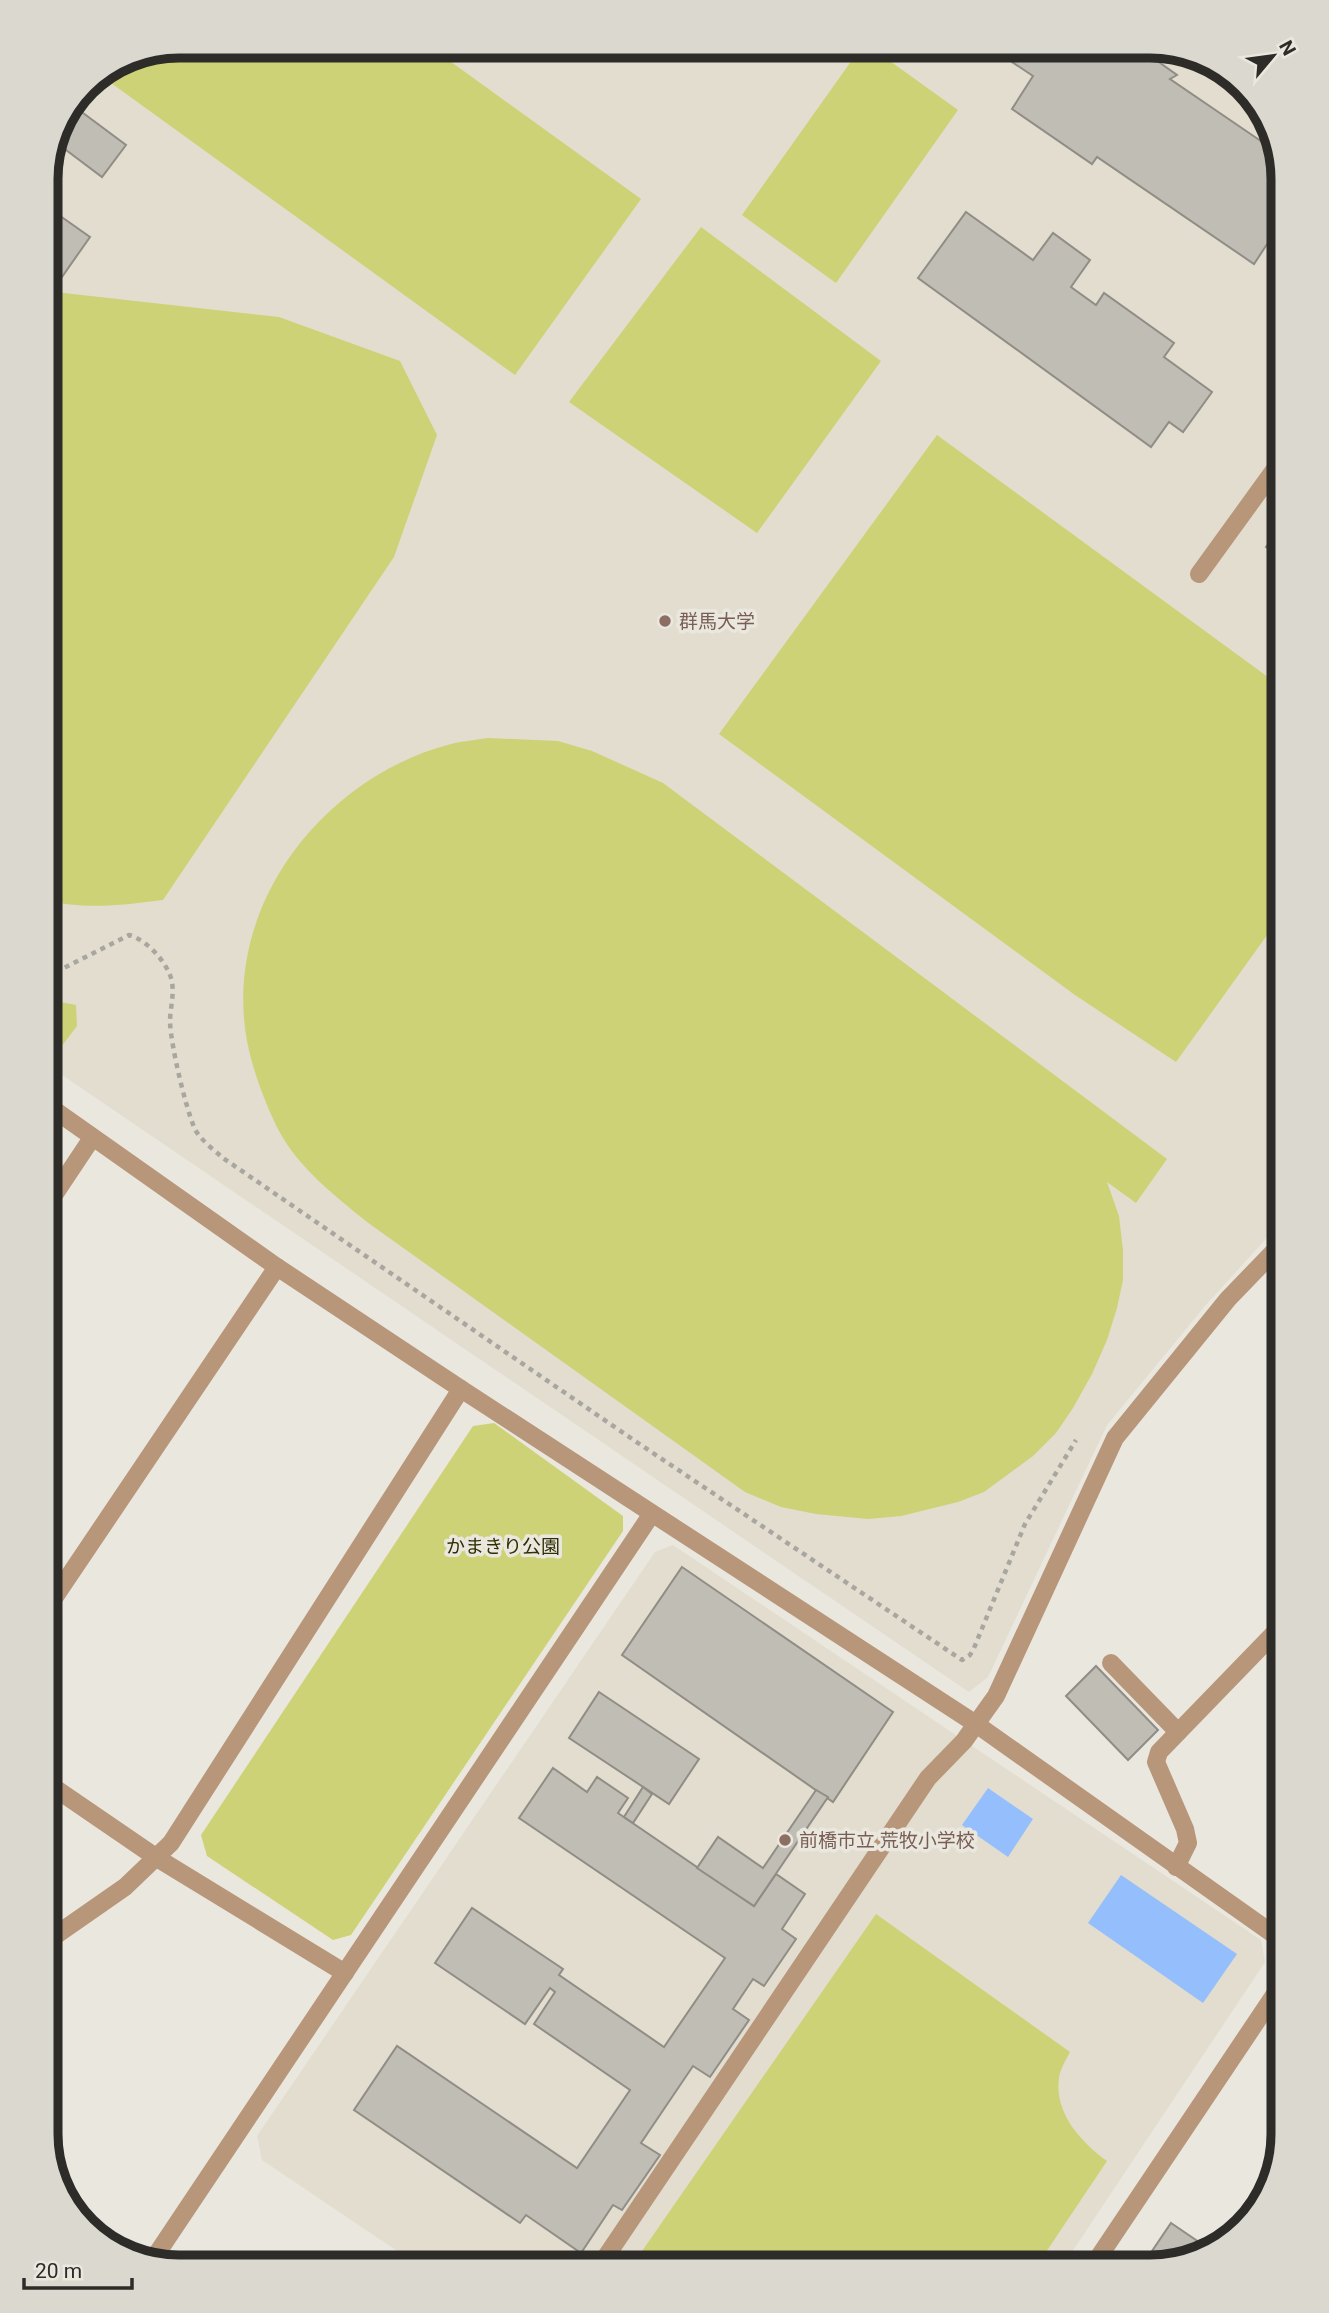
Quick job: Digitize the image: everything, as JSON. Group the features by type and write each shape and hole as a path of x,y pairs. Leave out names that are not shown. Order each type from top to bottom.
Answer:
{"street":[{"path":"1199,574 1271,475"},
{"path":"58,1113 277,1267 461,1390 976,1724 1271,1933"},
{"path":"58,1189 92,1138"},
{"path":"607,2255 928,1778 964,1741 996,1696 1115,1438 1228,1299 1271,1254"},
{"path":"58,1592 277,1267"},
{"path":"58,1934 125,1887 171,1843 461,1390"},
{"path":"157,2253 651,1515"},
{"path":"1176,1867 1188,1843 1185,1829 1156,1762 1159,1752 1271,1636"},
{"path":"1111,1663 1178,1732"},
{"path":"58,1790 157,1858 345,1973"},
{"path":"1100,2255 1271,2000"}],"path":[{"path":"58,971 129,935 140,938 155,952 170,975 173,993 170,1022 173,1042 195,1130 223,1158 638,1443 962,1660 970,1655 974,1648 1025,1524 1076,1440"}],"shaded area":[{"name":"群馬大学","path":"179,58 1158,58 1189,64 1217,78 1241,99 1259,125 1267,148 1271,179 1271,1233 1205,1306 1107,1425 988,1677 969,1692 58,1072 58,171 70,125 83,105 99,88 118,74 155,60"},
{"name":"前橋市立 荒牧小学校","path":"673,1545 1261,1940 1265,1962 1070,2255 403,2255 262,2160 257,2136 655,1552"}],"green space":[{"path":"179,58 446,58 641,199 515,375 108,81 140,64"},
{"path":"853,58 886,58 958,110 836,283 742,215"},
{"path":"701,227 881,361 757,533 569,402"},
{"path":"58,292 279,317 400,361 437,435 394,557 163,900 89,906 60,903"},
{"path":"937,435 1271,679 1271,930 1176,1062 1075,995 719,734"},
{"path":"488,738 558,741 592,751 663,783 1167,1159 1136,1203 1107,1182 1119,1216 1123,1280 1107,1340 1092,1374 1056,1433 1033,1456 984,1492 958,1502 901,1516 868,1519 816,1514 781,1507 745,1492 367,1222 318,1181 287,1144 264,1098 247,1041 243,991 250,942 267,896 292,854 324,817 362,785 404,761 451,744"},
{"path":"58,1002 76,1005 77,1026 58,1051"},
{"name":"かまきり公園","path":"494,1423 623,1516 623,1531 351,1935 333,1940 207,1856 201,1835 473,1426"},
{"path":"876,1914 1070,2052 1060,2075 1059,2091 1065,2115 1079,2136 1107,2161 1044,2255 639,2255"}],"water":[{"path":"988,1788 1033,1819 1008,1857 962,1825"},
{"path":"1121,1875 1237,1954 1203,2003 1088,1923"}],"building":[{"path":"1006,58 1157,58 1156,60 1177,75 1170,79 1266,144 1271,179 1271,238 1254,264 1097,157 1092,164 1012,109 1033,76"},
{"path":"80,110 126,145 102,177 62,147 70,125"},
{"path":"966,212 1033,260 1053,233 1090,260 1071,287 1096,305 1104,293 1174,343 1164,357 1212,392 1183,432 1169,422 1151,447 918,278"},
{"path":"58,214 90,237 58,283"},
{"path":"682,1567 893,1712 833,1802 622,1655"},
{"path":"1096,1666 1158,1730 1128,1760 1066,1696"},
{"path":"599,1692 699,1759 669,1804 569,1738"},
{"path":"553,1768 587,1792 597,1777 628,1798 618,1813 754,1906 776,1874 805,1894 782,1929 796,1939 764,1986 753,1979 733,2009 749,2020 710,2077 693,2066 641,2143 660,2155 622,2210 613,2205 581,2253 526,2215 520,2223 354,2110 397,2046 577,2168 630,2090 534,2024 555,1992 550,1988 525,2024 435,1963 472,1908 563,1969 559,1975 664,2047 725,1958 519,1818"},
{"path":"643,1787 652,1794 633,1823 624,1817"},
{"path":"816,1790 828,1797 754,1906 697,1868 718,1837 763,1868"},
{"path":"1171,2223 1202,2244 1174,2253 1149,2255"}],"place":[{"name":"群馬大学","path":"665,621"},
{"name":"前橋市立 荒牧小学校","path":"785,1840"}]}
